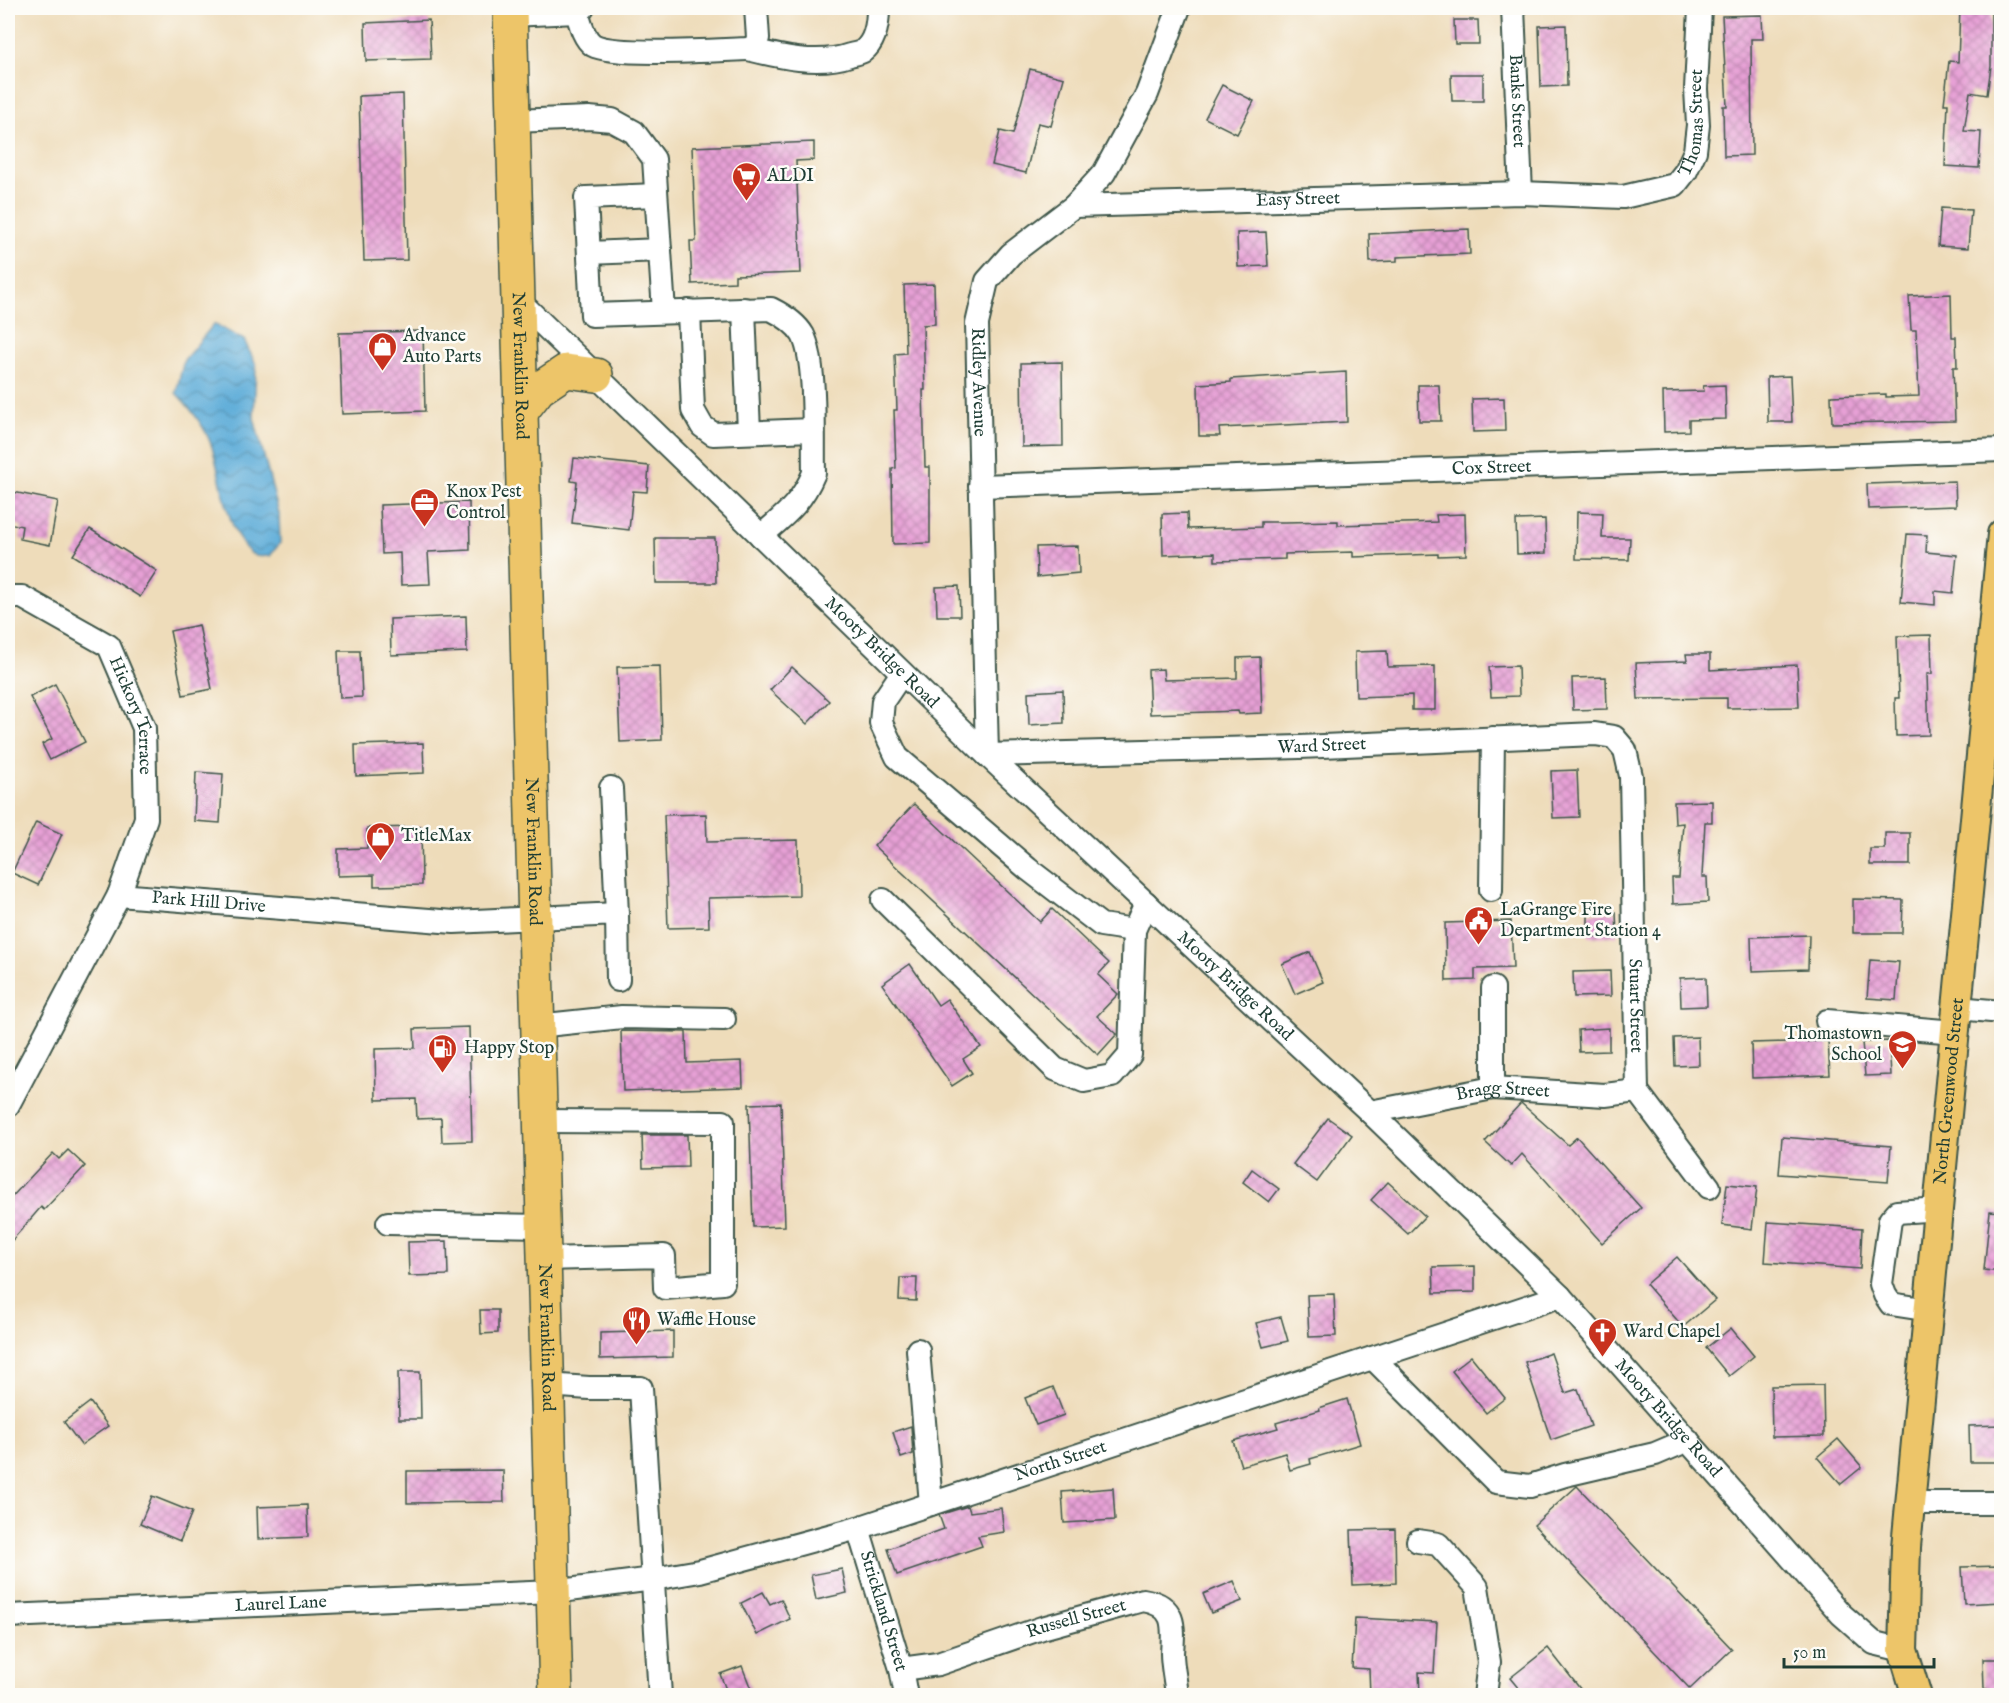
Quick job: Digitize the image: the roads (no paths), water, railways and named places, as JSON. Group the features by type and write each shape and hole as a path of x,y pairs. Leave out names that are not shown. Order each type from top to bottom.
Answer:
{"highway":[{"name":"New Franklin Road","path":"510,11 556,1695"},
{"path":"521,412 539,389 566,371 596,375"}],"main road":[{"name":"North Greenwood Street","path":"1903,1650 1904,1592 2001,534"},
{"path":"1903,1650 1917,1695"}],"street":[{"path":"748,49 755,46 758,38 756,8"},
{"path":"510,11 580,10 587,38 592,44 601,48 632,51 748,49 808,60 836,60 863,51 872,40 878,22 878,8"},
{"name":"Ridley Avenue","path":"987,755 977,324 987,281 1011,254 1074,206 1104,173 1147,94 1179,8"},
{"name":"Banks Street","path":"1513,8 1521,193"},
{"name":"Thomas Street","path":"1521,193 1623,197 1676,185 1686,171 1695,151 1698,125 1696,89 1700,8"},
{"path":"513,121 589,118 612,120 634,132 654,159 664,312"},
{"name":"Easy Street","path":"1074,206 1521,193"},
{"path":"656,195 586,198 592,315 771,309 787,317 803,334 811,362 814,473 797,504 761,536"},
{"path":"589,253 660,250"},
{"name":"Mooty Bridge Road","path":"518,299 987,755 1370,1112 1560,1296 1840,1614 1874,1643 1903,1650"},
{"path":"744,309 749,432"},
{"path":"689,311 693,410 702,426 713,434 812,430"},
{"name":"Cox Street","path":"980,486 2001,450"},
{"name":"Hickory Terrace","path":"8,597 22,597 109,646 144,728 146,818 119,895"},
{"path":"902,673 883,701 881,723 897,757 1028,869 1101,925 1134,930"},
{"name":"Ward Street","path":"987,755 1300,747 1595,734 1614,737 1625,750 1631,776"},
{"path":"1491,890 1493,738"},
{"name":"Stuart Street","path":"1631,776 1637,1091"},
{"path":"611,788 618,980"},
{"path":"8,1105 119,895"},
{"name":"Park Hill Drive","path":"119,895 454,922 534,920 617,914"},
{"path":"883,900 1055,1069 1084,1081 1112,1076 1130,1055 1134,930 1146,903"},
{"path":"1492,988 1493,1088"},
{"path":"1827,1021 1956,1020 2001,1012"},
{"path":"537,1026 622,1017 724,1019"},
{"name":"Bragg Street","path":"1370,1112 1493,1088 1605,1095 1637,1091"},
{"path":"1637,1091 1709,1187"},
{"path":"540,1121 723,1122 723,1283 665,1288 664,1256 544,1259"},
{"path":"1929,1310 1891,1304 1881,1284 1890,1220 1897,1212 1939,1209"},
{"path":"388,1223 543,1226"},
{"name":"North Street","path":"553,1592 700,1571 858,1528 1560,1296"},
{"path":"918,1350 931,1504"},
{"path":"1373,1358 1496,1482 1530,1486 1565,1475 1654,1454 1688,1440"},
{"path":"547,1385 641,1388 660,1695"},
{"path":"1912,1503 2001,1503"},
{"name":"Strickland Street","path":"858,1528 901,1669 906,1695"},
{"path":"1418,1541 1438,1544 1477,1587 1489,1662 1485,1695"},
{"name":"Laurel Lane","path":"8,1616 553,1592"},
{"name":"Russell Street","path":"901,1669 938,1664 1042,1628 1143,1600 1155,1602 1165,1608 1173,1623 1172,1654 1177,1695"}],"water":[{"path":"214,324 244,340 256,365 254,418 279,514 280,543 270,556 256,556 246,549 239,538 227,507 206,432 176,393 184,360"}],"place":[{"name":"ALDI","path":"746,202"},
{"name":"Advance Auto Parts","path":"382,372"},
{"name":"Knox Pest Control","path":"425,528"},
{"name":"TitleMax","path":"380,862"},
{"name":"LaGrange Fire Department Station 4","path":"1479,946"},
{"name":"Thomastown School","path":"1903,1070"},
{"name":"Happy Stop","path":"443,1074"},
{"name":"Waffle House","path":"636,1346"},
{"name":"Ward Chapel","path":"1602,1358"}]}
